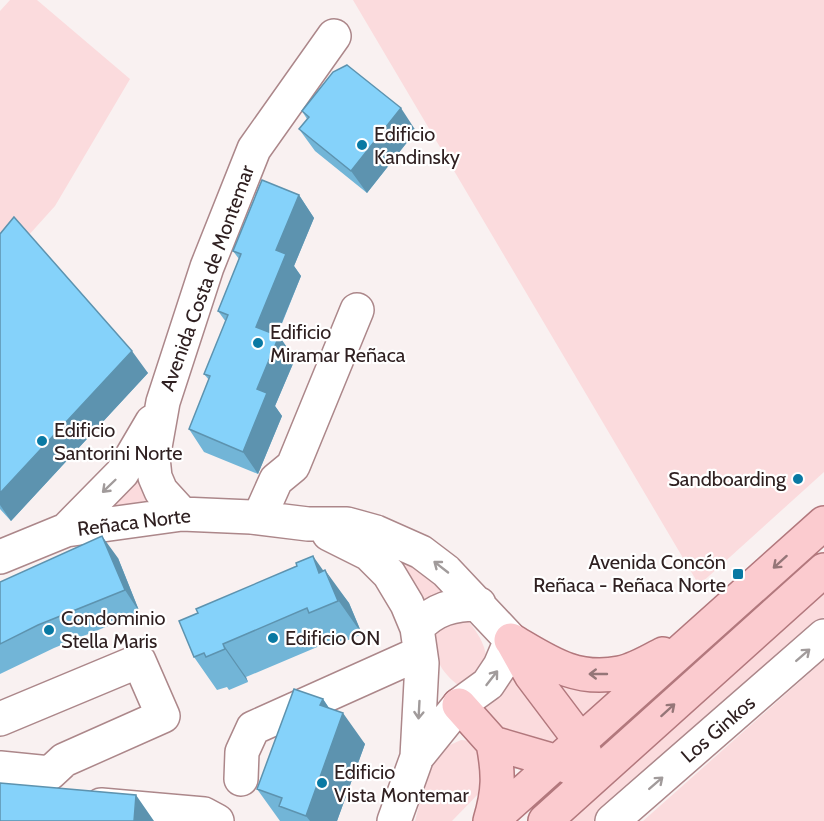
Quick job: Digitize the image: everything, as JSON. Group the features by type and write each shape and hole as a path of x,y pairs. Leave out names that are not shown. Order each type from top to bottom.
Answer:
{"main road":[{"path":"490,821 824,523"},
{"path":"545,821 824,570"},
{"path":"511,639 561,669 577,674 621,673 692,641"},
{"path":"511,639 569,751 594,778"},
{"path":"459,705 493,743 498,766 498,786 490,821"},
{"path":"493,743 569,751"}],"street":[{"name":"Avenida Costa de Montemar","path":"182,513 161,491 155,477 153,458 163,402 207,267 254,149 334,36"},
{"path":"259,518 276,480 292,466 357,310"},
{"name":"Avenida Costa de Montemar","path":"66,530 122,473 163,402"},
{"name":"Reñaca Norte","path":"0,557 66,530 182,513 308,524 347,524 376,532 421,552 446,571 511,639 500,666 488,684 459,705 417,757"},
{"name":"Reñaca Norte","path":"308,524 369,554 389,574 407,604 419,648 417,757 394,821"},
{"path":"242,779 242,752 253,728 419,648 426,618 441,609 458,604 478,604"},
{"name":"Los Ginkos","path":"612,821 824,636"},
{"name":"Reñaca Norte","path":"419,648 459,705"},
{"path":"0,719 139,661 163,716 64,760 50,773 0,768"},
{"path":"0,795 204,814 217,821"}],"shaded area":[{"path":"10,0 37,0 130,79 55,206 0,267 0,11"},
{"path":"353,0 824,0 824,472 699,585"},
{"path":"140,459 153,500 100,509"},
{"path":"374,545 400,555 449,596 418,614"},
{"path":"824,583 824,617 593,821 562,821"},
{"path":"466,618 482,643 487,673 463,689 447,675 438,662 431,626"},
{"path":"824,660 824,821 643,821"},
{"path":"533,668 619,687 583,721"},
{"path":"518,673 560,738 552,744 543,745 493,725 484,711 509,674"},
{"path":"461,740 471,741 478,746 483,789 452,821 415,821 430,763 439,750"}],"building":[{"path":"347,65 401,108 351,171 299,129 309,117 302,111 333,72"},
{"path":"262,180 299,195 276,250 286,254 256,327 279,336 257,389 267,393 243,452 189,429 210,376 204,374 228,315 218,311 241,254 233,251"},
{"name":"Edificio Santorini Norte","path":"14,217 132,351 0,493 0,234"},
{"path":"102,536 125,590 38,625 0,644 0,582"},
{"path":"313,556 319,573 325,570 338,601 309,613 307,608 223,644 225,649 206,657 204,653 194,657 179,621 198,613 196,609 297,566 296,563"},
{"path":"294,689 323,699 320,705 343,713 306,816 279,806 282,798 257,789"},
{"path":"0,783 136,795 134,821 0,821"}],"place":[{"name":"Edificio Kandinsky","path":"362,145"},
{"name":"Edificio Miramar Reñaca","path":"258,343"},
{"name":"Edificio Santorini Norte","path":"42,441"},
{"name":"Sandboarding","path":"798,479"},
{"name":"Avenida Concón Reñaca - Reñaca Norte","path":"738,574"},
{"name":"Condominio Stella Maris","path":"49,630"},
{"name":"Edificio ON","path":"273,638"},
{"name":"Edificio Vista Montemar","path":"322,783"}]}
